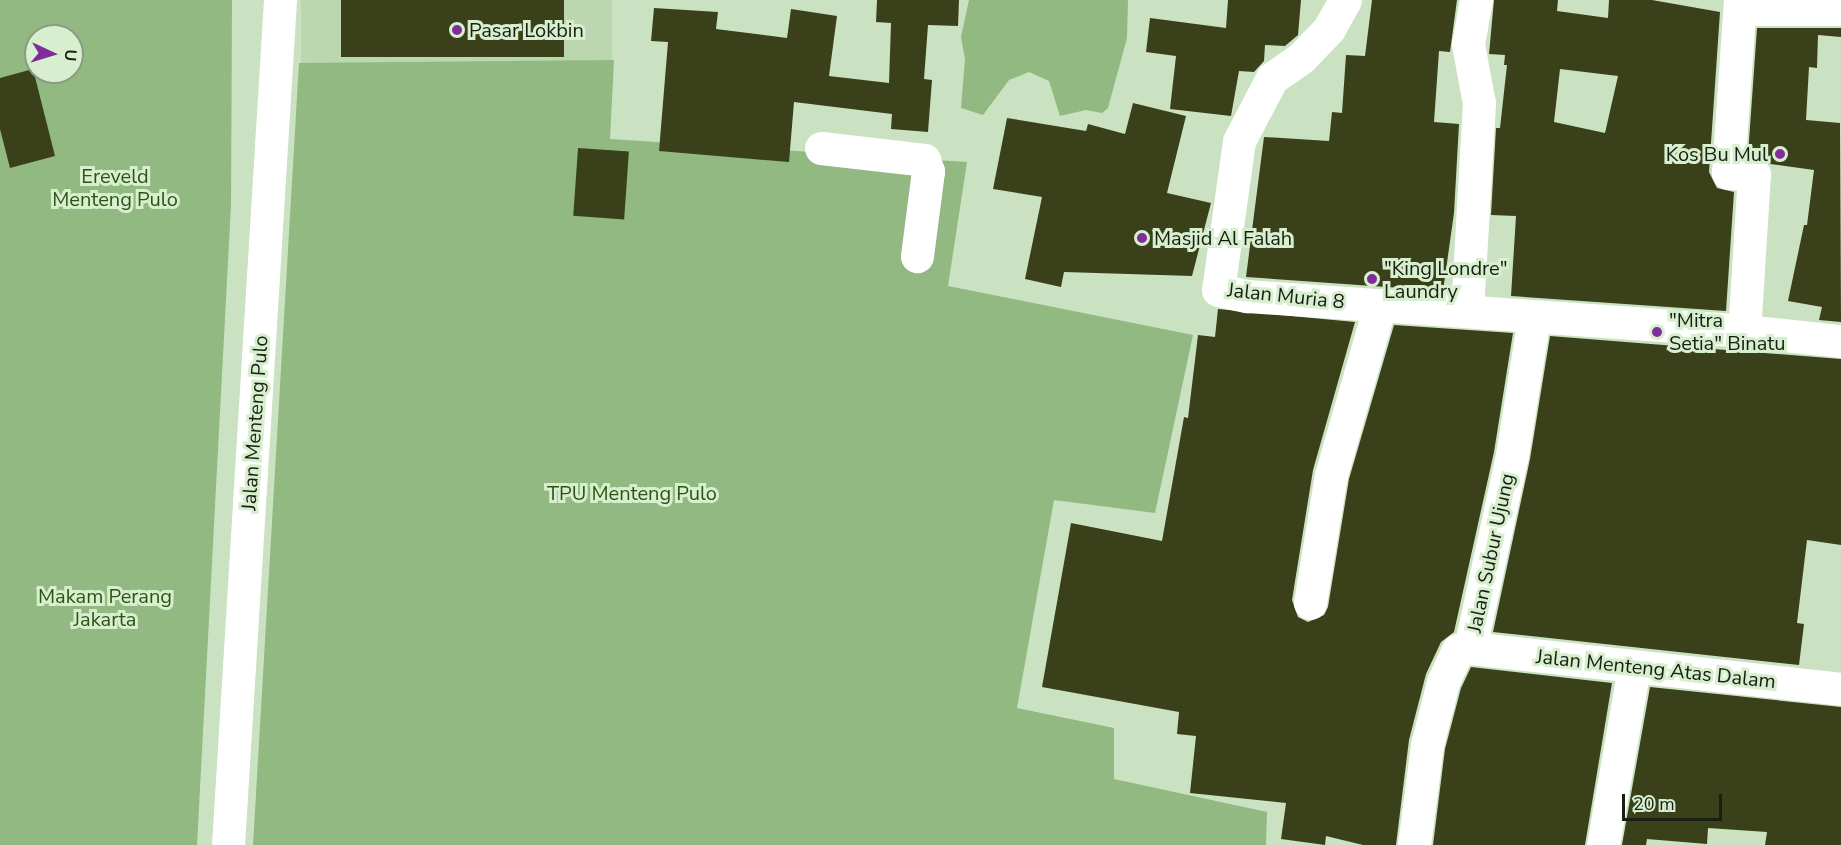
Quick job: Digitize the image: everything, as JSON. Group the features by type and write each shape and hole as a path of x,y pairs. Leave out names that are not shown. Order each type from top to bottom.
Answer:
{"street":[{"name":"Jalan Menteng Pulo","path":"228,845 280,0"},
{"name":"Jalan Muria 8","path":"1345,0 1329,29 1301,58 1272,78 1239,141 1218,290 1247,296 1744,331 1841,341"},
{"path":"1467,311 1479,103 1468,44 1476,0"},
{"path":"1744,331 1754,174 1728,173 1740,5 1841,9"},
{"path":"821,148 924,160 928,171 917,256"},
{"path":"1310,603 1331,475 1380,305"},
{"name":"Jalan Subur Ujung","path":"1414,845 1428,744 1443,682 1458,650 1470,648 1512,455 1534,318"},
{"name":"Jalan Menteng Atas Dalam","path":"1470,648 1634,668 1841,689"},
{"path":"1603,845 1634,668"}],"shaded area":[{"name":"Pasar Lokbin","path":"301,0 612,0 612,63 301,63"}],"green space":[{"name":"Ereveld Menteng Pulo","path":"0,0 232,0 231,205 197,845 0,845"},
{"path":"969,0 1128,0 1127,38 1108,108 1102,113 1086,110 1060,116 1049,81 1029,72 1009,80 983,115 961,108 965,59 961,37"},
{"name":"TPU Menteng Pulo","path":"614,60 610,139 967,162 948,286 1193,335 1155,513 1054,500 1017,708 1114,728 1114,779 1267,812 1266,845 253,845 299,63"}],"building":[{"name":"Pasar Lokbin","path":"341,0 564,0 564,57 341,57"},
{"path":"877,0 959,0 958,26 928,25 924,79 932,80 928,132 891,129 892,114 794,102 789,162 659,151 668,42 651,41 654,8 718,12 716,29 787,38 791,9 837,16 829,76 889,83 891,23 876,22"},
{"path":"1228,0 1301,0 1298,35 1285,46 1265,45 1264,61 1254,72 1239,71 1231,116 1170,109 1176,56 1146,52 1150,18 1226,28"},
{"path":"1372,0 1457,0 1450,52 1439,51 1434,122 1459,124 1454,213 1443,291 1246,277 1264,137 1329,141 1332,112 1342,113 1346,55 1365,56"},
{"path":"1494,0 1558,0 1557,11 1608,18 1609,0 1652,0 1720,12 1709,172 1717,188 1734,192 1726,311 1511,296 1516,216 1491,215 1496,128 1500,128 1507,65 1504,65 1505,55 1489,54","holes":["1560,69 1618,76 1605,133 1554,122"]},
{"path":"1757,28 1841,28 1841,37 1818,35 1817,68 1809,67 1806,120 1840,123 1841,322 1819,320 1822,307 1788,301 1804,225 1807,225 1814,170 1770,164 1764,158 1748,155"},
{"path":"24,71 24,84 37,84 55,156 10,168 0,129 0,78"},
{"path":"1133,103 1186,116 1167,193 1211,203 1192,276 1064,272 1061,287 1025,279 1042,197 993,189 1007,118 1086,131 1088,124 1125,134"},
{"path":"578,148 629,152 624,219 573,216"},
{"path":"1218,309 1355,322 1313,470 1292,600 1298,617 1308,622 1324,615 1328,607 1349,479 1394,325 1513,333 1494,452 1454,632 1441,642 1426,674 1409,740 1396,845 1363,845 1326,836 1325,845 1281,839 1286,803 1190,793 1196,736 1177,734 1179,712 1042,687 1071,523 1162,541 1184,417 1188,418 1198,335 1215,337"},
{"path":"1550,336 1841,359 1841,545 1807,540 1797,623 1804,624 1799,665 1493,632 1530,459"},
{"path":"1471,667 1612,683 1585,845 1433,845 1445,749 1461,688"},
{"path":"1650,687 1841,707 1841,845 1765,845 1767,832 1708,828 1707,844 1647,839 1646,845 1622,845"}],"place":[{"name":"Pasar Lokbin","path":"457,30"},
{"name":"Kos Bu Mul","path":"1780,154"},
{"name":"Masjid Al Falah","path":"1142,238"},
{"name":"\"King Londre\" Laundry","path":"1372,279"},
{"name":"\"Mitra Setia\" Binatu","path":"1657,332"}],"park label":[{"name":"Makam Perang Jakarta","path":"105,608"}]}
